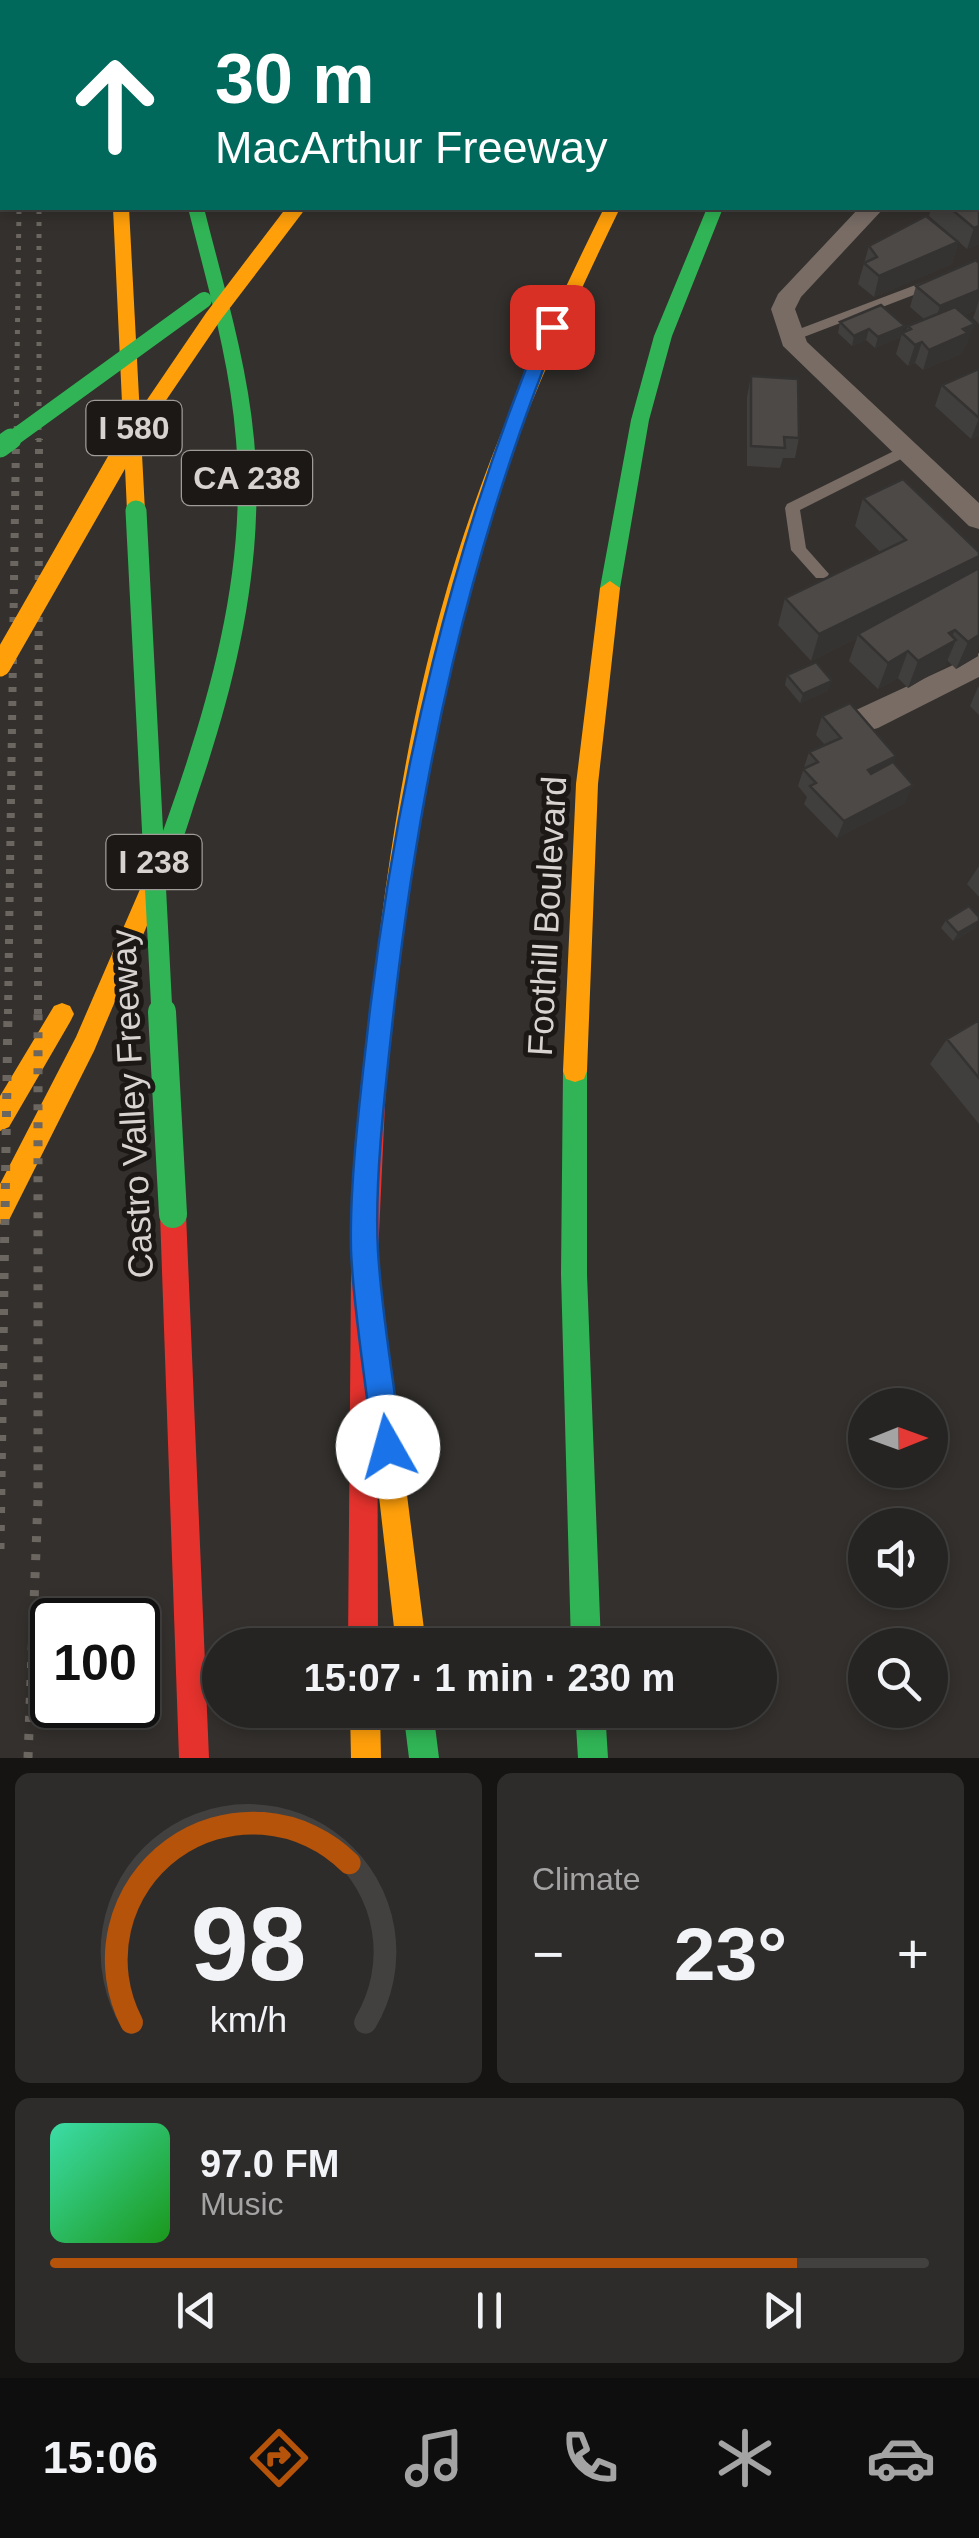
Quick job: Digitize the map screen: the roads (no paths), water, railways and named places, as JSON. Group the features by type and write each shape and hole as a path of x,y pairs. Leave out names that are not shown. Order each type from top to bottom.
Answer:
{"main road":[{"name":"Castro Valley Freeway","path":"121,210 173,1214 194,1758"},
{"name":"CA 238","path":"106,935 202,748 237,618 248,488 239,400 196,210"},
{"path":"363,1628 360,1469 364,1250 376,1062 395,900 419,756 479,518 523,394 611,210"},
{"name":"Foothill Boulevard","path":"585,1628 576,1366 574,1095 587,784 603,628 640,420 663,336 714,210"},
{"path":"0,447 306,213"},
{"name":"I 580","path":"0,666 57,555 150,403 210,316 306,213"},
{"path":"0,1211 140,927 202,748"},
{"path":"0,1119 74,992"},
{"path":"364,1250 409,1628"},
{"path":"365,1728 366,1758"},
{"path":"420,1728 424,1758"},
{"path":"592,1728 594,1758"}],"street":[{"path":"870,210 790,294 783,309 791,337 812,365 979,519"},
{"path":"867,719 979,664"}],"lane":[{"path":"791,337 979,265"},
{"path":"820,574 799,550 792,508 904,451"}],"railway":[{"path":"16,442 19,210"},
{"path":"39,210 39,439"},
{"path":"8,1014 16,439"},
{"path":"38,1014 39,439"},
{"path":"0,1549 8,1012"},
{"path":"28,1758 38,1499 38,1014"}]}
